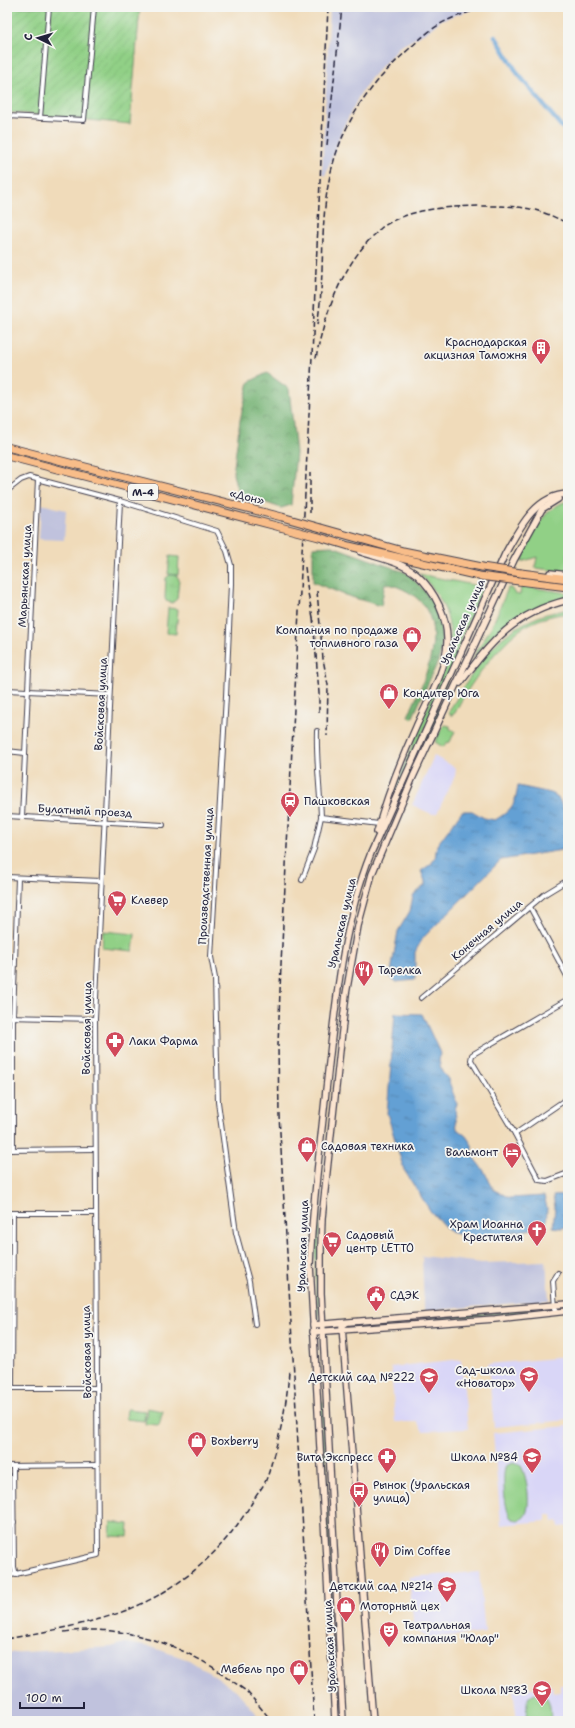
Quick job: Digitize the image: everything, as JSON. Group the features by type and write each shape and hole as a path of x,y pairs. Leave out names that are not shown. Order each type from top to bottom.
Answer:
{"highway":[{"name":"«Дон»","path":"7,447 282,517 403,551 482,567 521,573"},
{"name":"«Дон»","path":"7,456 349,546 479,576 568,587"},
{"name":"М-4","path":"521,573 568,579"}],"main road":[{"name":"Уральская улица","path":"334,1720 310,1265 315,1195 340,970 356,898 371,853 505,554 524,522 535,509 549,499 568,494"},
{"name":"Уральская улица","path":"343,1719 321,1248 324,1195 346,994 358,926 377,860 413,777 514,560 542,509 555,500 568,498"},
{"path":"349,546 404,567 417,575 432,594 441,610 447,636 443,667 409,743 379,824 371,853"},
{"path":"521,573 528,571 568,575"},
{"path":"452,693 490,644 508,628 542,609 568,600"},
{"path":"445,688 451,686 452,693"},
{"path":"313,1332 568,1304"},
{"path":"313,1325 324,1324 343,1329 549,1314 568,1311"},
{"path":"343,1329 372,1721"},
{"path":"334,1720 343,1719"}],"street":[{"path":"40,118 49,7"},
{"path":"7,116 84,120 94,7"},
{"path":"7,491 21,480 29,477 120,501"},
{"name":"Марьянская улица","path":"22,817 38,479"},
{"name":"Войсковая улица","path":"16,1574 98,1555 94,1019 120,501"},
{"name":"Производственная улица","path":"120,501 217,531 227,551 231,565 226,696 211,957 215,978 218,1102 236,1233 249,1281 256,1324"},
{"path":"7,690 110,695"},
{"path":"302,880 314,849 321,817 320,776 316,759 317,731"},
{"path":"7,751 25,753"},
{"name":"Булатный проезд","path":"7,816 163,825"},
{"path":"321,817 379,824"},
{"path":"7,877 101,881"},
{"path":"13,1150 13,1017 18,878"},
{"name":"Конечная улица","path":"420,998 545,894 568,880"},
{"path":"530,907 568,978"},
{"path":"568,999 475,1052 471,1060 515,1134 539,1180 547,1181 568,1173"},
{"path":"7,1017 94,1019"},
{"path":"7,1088 13,1089"},
{"path":"515,1134 568,1098"},
{"path":"7,1150 95,1149"},
{"path":"315,1195 324,1195"},
{"path":"7,1213 95,1213"},
{"path":"13,1213 10,1388 96,1388"},
{"path":"549,1314 552,1307 553,1281 558,1273"},
{"path":"551,1305 559,1313"},
{"path":"7,1466 97,1465"},
{"path":"7,1576 16,1574 14,1567 13,1466"},
{"path":"7,1522 14,1522"}],"shaded area":[{"path":"330,7 480,7 441,20 427,32 399,47 372,77 360,94 342,130 325,176 322,173"},
{"path":"41,504 66,510 64,540 39,539"},
{"path":"434,756 456,768 455,776 437,813 432,814 412,805"},
{"path":"422,1256 482,1263 546,1261 549,1300 426,1311 424,1308"},
{"name":"Сад-школа «Новатор»","path":"567,1357 568,1420 494,1427 488,1364"},
{"name":"Детский сад №222","path":"461,1359 468,1429 423,1431 417,1422 395,1422 391,1367"},
{"name":"Школа №84","path":"568,1426 568,1526 559,1527 558,1521 553,1522 552,1515 546,1515 546,1521 501,1525 493,1433"},
{"name":"Детский сад №214","path":"479,1572 485,1633 429,1638 414,1630 409,1577"},
{"path":"125,1643 151,1647 189,1660 236,1690 263,1721 7,1721 7,1653 111,1647"},
{"name":"Школа №83","path":"560,1685 568,1685 568,1721 517,1721 513,1690 552,1686 553,1693 560,1692"}],"green space":[{"path":"7,7 140,7 130,124 7,112"},
{"path":"267,373 289,389 296,453 291,505 281,508 238,493 233,474 240,420 249,382"},
{"path":"564,502 568,502 568,572 535,568 537,557 521,562 542,519 548,512"},
{"path":"332,546 407,573 422,588 436,606 440,622 442,642 439,659 412,719 408,716 425,678 430,658 433,638 431,620 423,605 408,592 385,583 381,606 345,595 313,582 313,547"},
{"path":"170,556 179,557 178,575 168,574"},
{"path":"419,574 483,587 465,629 448,678 399,786 393,793 448,656 450,644 450,633 446,611 435,592"},
{"path":"170,575 176,575 179,579 177,599 172,603 166,601 165,598 166,578"},
{"path":"521,586 568,593 568,598 537,608 508,623 491,637 471,661 493,624 508,588 511,588 515,594 520,595"},
{"path":"168,608 178,609 176,634 166,633"},
{"path":"568,609 568,613 551,616 529,624 515,634 485,666 467,691 455,713 450,715 449,712 452,706 478,665 497,643 522,624 541,616"},
{"path":"446,691 448,696 400,801 397,800"},
{"path":"443,726 450,726 450,729 455,731 450,742 446,743 443,747 435,742"},
{"path":"103,931 135,934 133,951 102,948"},
{"path":"319,1196 321,1196 319,1234 319,1321 317,1319 315,1255"},
{"path":"549,1308 548,1310 428,1320 428,1318"},
{"path":"320,1401 323,1402 328,1501 326,1502"},
{"path":"147,1408 163,1411 159,1425 145,1424"},
{"path":"127,1409 145,1411 144,1421 126,1419"},
{"path":"513,1463 520,1465 523,1470 527,1488 528,1509 525,1516 519,1520 511,1518 504,1493 506,1466"},
{"path":"326,1506 328,1507 334,1639"},
{"path":"111,1522 129,1524 128,1537 110,1536"},
{"path":"536,1693 545,1696 548,1699 551,1721 528,1721 527,1700"}],"water":[{"path":"518,786 551,793 559,799 568,820 567,843 562,850 501,860 423,938 415,952 415,980 396,982 390,978 398,931 410,911 413,896 425,885 421,871 431,864 435,858 437,845 462,811 472,811 484,818 495,820 505,813 512,806 516,798"},
{"path":"395,1013 422,1014 440,1053 439,1061 442,1072 448,1079 457,1104 455,1109 457,1129 466,1136 472,1145 473,1157 484,1171 494,1190 510,1198 544,1196 547,1208 546,1227 512,1232 494,1238 479,1240 450,1232 431,1212 404,1170 387,1113"},
{"path":"568,1195 568,1227 553,1227 555,1207 553,1196"}],"waterway":[{"path":"495,36 518,74 561,126 568,132"}],"railway":[{"path":"314,1721 279,1115 278,1045 328,7"},
{"path":"327,145 342,7"},
{"path":"317,325 321,296 325,207 329,182 334,160 351,119 377,82 392,65 422,37 436,26 446,21 486,7"},
{"path":"316,358 324,325 343,277 352,262 373,236 383,227 395,220 417,212 442,208 503,206 524,208 545,213 568,224"},
{"path":"310,473 310,513"},
{"path":"305,567 308,593 314,622"},
{"path":"317,591 323,659 328,685 327,736"},
{"path":"313,617 319,693 319,713"},
{"path":"7,1639 87,1622 135,1607 156,1597 175,1585 194,1571 211,1555 241,1520 266,1480 279,1436 287,1393 289,1371"},
{"path":"64,1632 86,1630 109,1631 131,1634 174,1647 194,1656 242,1688 272,1721"}],"place":[{"name":"Краснодарская акцизная Таможня","path":"541,365"},
{"name":"Компания по продаже топливного газа","path":"412,653"},
{"name":"Кондитер Юга","path":"389,710"},
{"name":"Пашковская","path":"290,818"},
{"name":"Клевер","path":"117,917"},
{"name":"Тарелка","path":"364,987"},
{"name":"Лаки Фарма","path":"115,1058"},
{"name":"Садовая техника","path":"307,1163"},
{"name":"Вальмонт","path":"512,1169"},
{"name":"Храм Иоанна Крестителя","path":"537,1247"},
{"name":"Садовый центр LETTO","path":"332,1258"},
{"name":"СДЭК","path":"376,1312"},
{"name":"Сад-школа «Новатор»","path":"529,1393"},
{"name":"Детский сад №222","path":"429,1394"},
{"name":"Boxberry","path":"197,1458"},
{"name":"Вита Экспресс","path":"387,1474"},
{"name":"Школа №84","path":"532,1474"},
{"name":"Рынок (Уральская улица)","path":"359,1508"},
{"name":"Dim Coffee","path":"380,1568"},
{"name":"Детский сад №214","path":"447,1603"},
{"name":"Моторный цех","path":"346,1623"},
{"name":"Театральная компания \"Юлар\"","path":"389,1648"},
{"name":"Мебель про","path":"299,1686"},
{"name":"Школа №83","path":"542,1707"}]}
